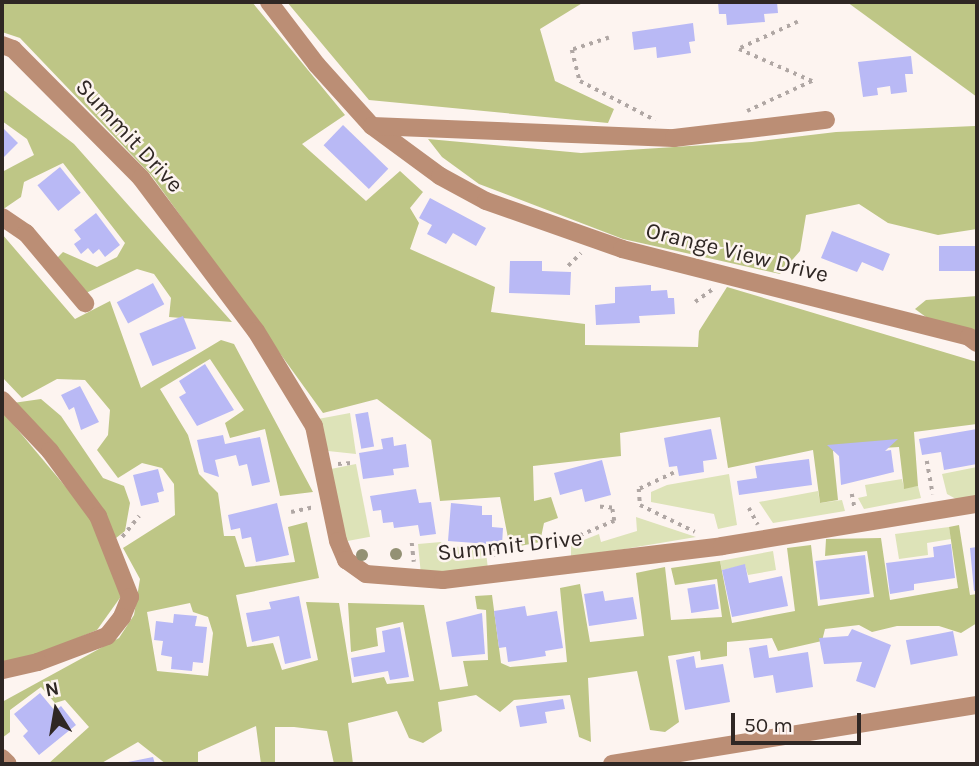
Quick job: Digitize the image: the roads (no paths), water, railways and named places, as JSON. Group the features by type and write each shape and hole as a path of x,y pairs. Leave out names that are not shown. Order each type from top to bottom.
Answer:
{"street":[{"name":"Orange View Drive","path":"269,2 372,126 440,176 486,201 622,249 969,337 977,344"},
{"name":"Summit Drive","path":"2,45 13,49 141,178 256,331 314,426 330,504 346,560 366,574 443,580 722,546 977,504"},
{"path":"372,126 684,136 826,120"},
{"path":"2,217 26,233 85,303"},
{"path":"2,400 58,462 98,516 130,597 122,617 107,636 38,662 2,670"},
{"path":"612,764 977,705"},
{"path":"2,758 8,764"}]}
